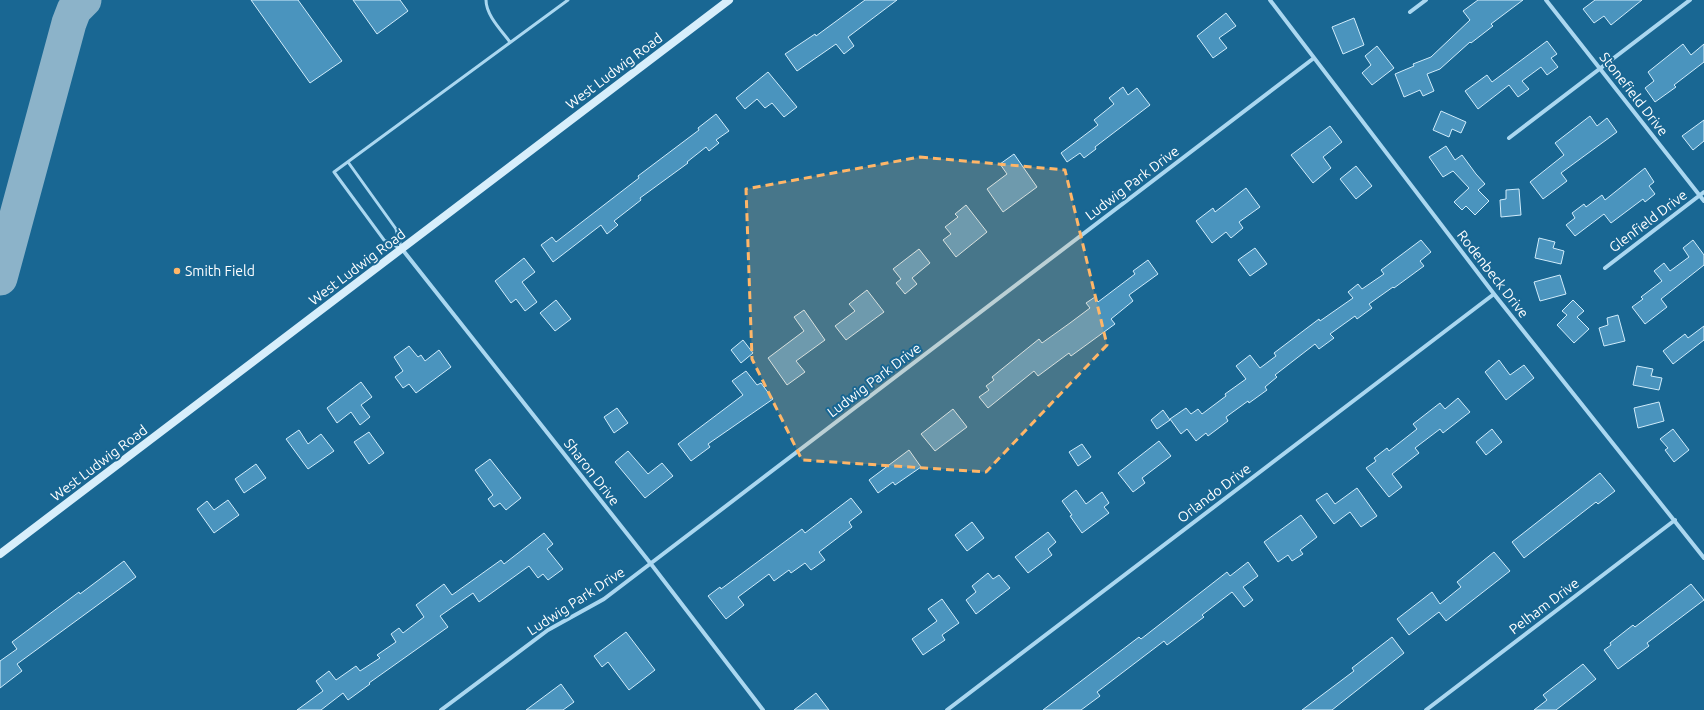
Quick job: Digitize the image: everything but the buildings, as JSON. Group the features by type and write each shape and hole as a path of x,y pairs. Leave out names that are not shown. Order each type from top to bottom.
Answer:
{"main road":[{"name":"West Ludwig Road","path":"0,554 729,0"}],"street":[{"name":"Rodenbeck Drive","path":"1270,0 1494,294 1676,520 1704,558"},
{"path":"1410,12 1426,0"},
{"name":"Stonefield Drive","path":"1546,0 1702,194 1704,201"},
{"path":"1509,138 1690,0"},
{"name":"Ludwig Park Drive","path":"441,710 548,630 604,599 651,564 1314,58"},
{"name":"Glenfield Drive","path":"1605,268 1702,194"},
{"name":"Sharon Drive","path":"402,249 651,564 763,710"},
{"name":"Orlando Drive","path":"947,710 1494,294"},
{"name":"Pelham Drive","path":"1426,710 1676,520"}],"lane":[{"path":"486,0 486,6 497,25 510,42"},
{"path":"402,249 384,240 334,172 568,0"},
{"path":"348,162 396,229 402,249"}],"highlighted area":[{"path":"920,157 1065,170 1107,345 986,472 802,460 752,359 746,189"}],"taxiway":[{"path":"0,278 69,23 74,10 84,0"}],"place":[{"name":"Smith Field","path":"177,271"}]}
